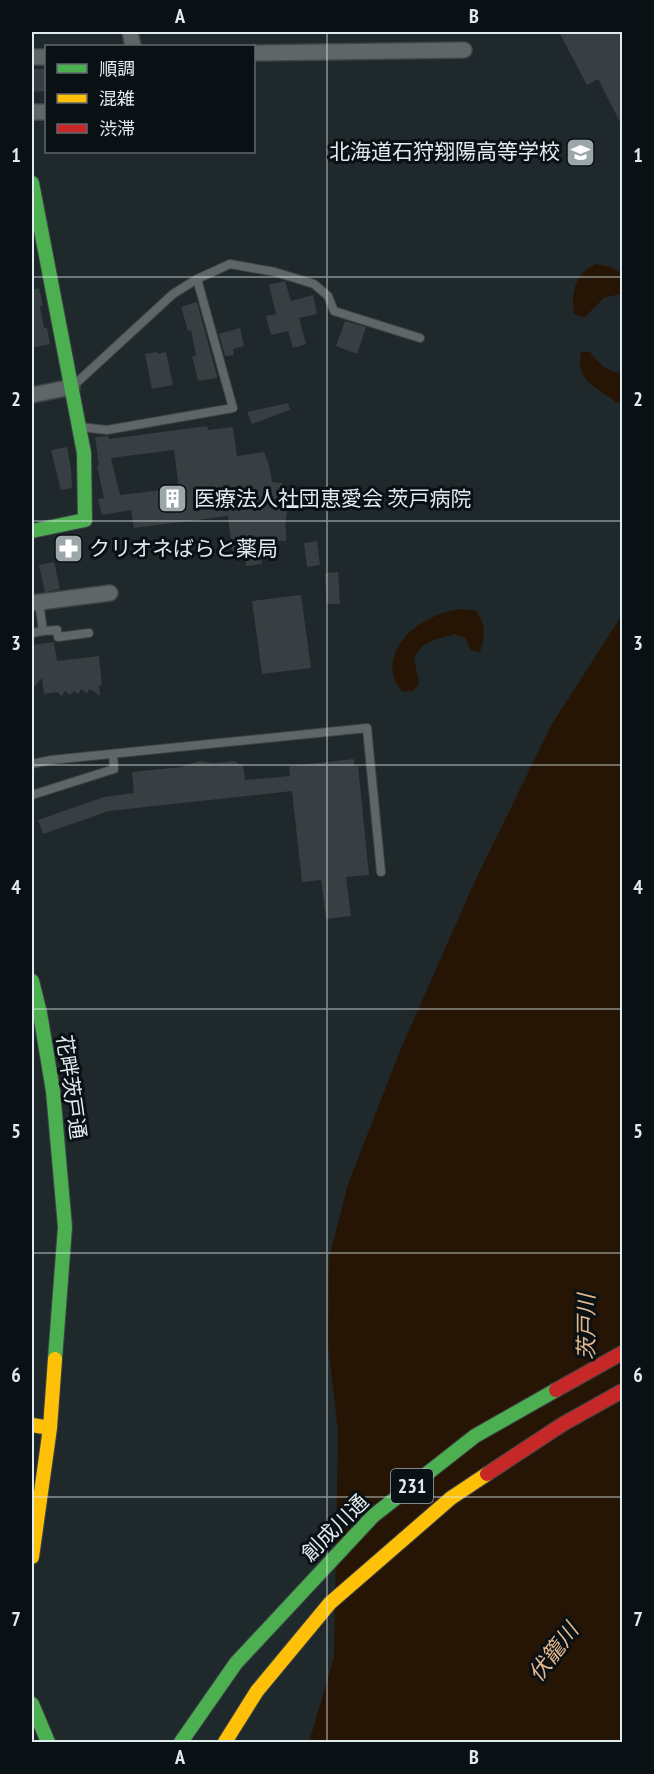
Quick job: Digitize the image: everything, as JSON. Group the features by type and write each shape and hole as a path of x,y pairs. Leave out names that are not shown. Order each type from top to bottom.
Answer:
{"main road":[{"path":"32,183 37,237 80,427 84,453 85,520 32,531"},
{"name":"花畔茨戸通","path":"32,981 40,1013 53,1091 65,1227 50,1428 32,1557"},
{"name":"創成川通","path":"181,1743 236,1663 373,1516 475,1436 622,1353"},
{"name":"231","path":"225,1743 257,1691 330,1603 452,1498 563,1424 622,1391"},
{"path":"32,1425 50,1428"},
{"path":"32,1704 48,1743"}],"street":[{"path":"255,53 464,50"},
{"path":"32,395 72,387"},
{"path":"35,603 110,592"}],"lane":[{"path":"72,387 173,294 197,279 230,264 275,272 314,284 328,296 334,311 420,338"},
{"path":"80,427 107,430 233,408 197,279"},
{"path":"35,603 43,632"},
{"path":"32,633 57,630 58,637 89,633"},
{"path":"32,764 51,760 368,728 381,872"},
{"path":"32,795 114,769 113,754"}],"water":[{"path":"596,264 611,267 622,274 622,294 605,297 584,318 574,314 574,291 583,273"},
{"path":"581,352 590,352 604,367 622,373 622,400 617,403 589,383 581,370"},
{"path":"463,609 476,611 482,621 484,635 480,652 471,650 465,638 455,634 422,646 414,658 419,683 413,691 403,692 394,679 392,665 396,651 405,637 426,621 443,613"},
{"path":"622,615 622,1742 309,1742 334,1658 338,1431 328,1344 329,1259 348,1184 400,1051 474,883 552,724"}],"building":[{"path":"559,32 622,32 622,126 598,79 587,85"},
{"path":"32,69 45,69 45,91 33,92"},
{"path":"285,281 291,301 313,295 317,314 299,318 306,344 293,348 288,331 271,335 266,316 276,314 269,285"},
{"path":"39,288 44,328 47,328 50,344 32,348 32,290"},
{"path":"197,302 217,376 217,378 198,381 192,356 196,356 191,330 188,331 181,307"},
{"path":"345,321 366,327 357,354 336,346"},
{"path":"240,328 244,346 233,349 234,355 225,356 219,334"},
{"path":"157,352 158,354 166,352 173,385 152,389 145,354"},
{"path":"288,403 290,410 252,424 247,412"},
{"name":"医療法人社団恵愛会 茨戸病院","path":"207,426 208,430 233,427 237,456 264,452 272,482 282,483 281,491 289,492 286,541 266,540 265,554 261,555 262,564 246,566 245,557 233,558 228,516 134,528 131,510 102,515 98,499 104,498 97,466 99,465 95,437 108,436 109,439","holes":["174,450 179,488 120,495 111,458"]},
{"path":"67,447 72,488 61,490 51,450"},
{"name":"クリオネばらと薬局","path":"77,538 81,557 59,561 55,542"},
{"path":"317,541 320,565 307,567 304,543"},
{"path":"54,562 60,589 45,592 39,565"},
{"path":"338,572 340,604 327,604 325,573"},
{"path":"301,595 311,668 262,674 252,601"},
{"path":"54,642 57,661 99,656 102,685 99,686 100,696 90,689 87,693 81,689 78,694 74,691 70,695 65,691 62,696 57,692 44,694 42,678 32,689 32,645"},
{"path":"354,759 354,766 358,765 369,875 346,877 351,916 326,919 321,880 302,882 292,791 109,811 43,834 38,820 104,797 134,793 132,772 181,767 199,761 214,763 235,761 243,764 245,780 290,776 289,766"}],"traffic: fast":[{"path":"32,183 84,453 85,520 32,531"},
{"path":"32,981 40,1013 53,1091 65,1227 55,1359"},
{"path":"181,1742 236,1663 373,1516 475,1436 556,1390"},
{"path":"32,1704 48,1742"}],"traffic: slow":[{"path":"32,1557 50,1428 55,1359"},
{"path":"32,1425 50,1428"},
{"path":"225,1742 257,1691 330,1603 451,1498 487,1474"}],"traffic: jam":[{"path":"556,1390 622,1353"},
{"path":"487,1474 563,1424 622,1391"}],"place":[{"name":"北海道石狩翔陽高等学校","path":"581,152"},
{"name":"医療法人社団恵愛会 茨戸病院","path":"173,499"},
{"name":"クリオネばらと薬局","path":"68,549"}],"water label":[{"name":"茨戸川","path":"586,1327"},
{"name":"伏籠川","path":"553,1652"}]}
